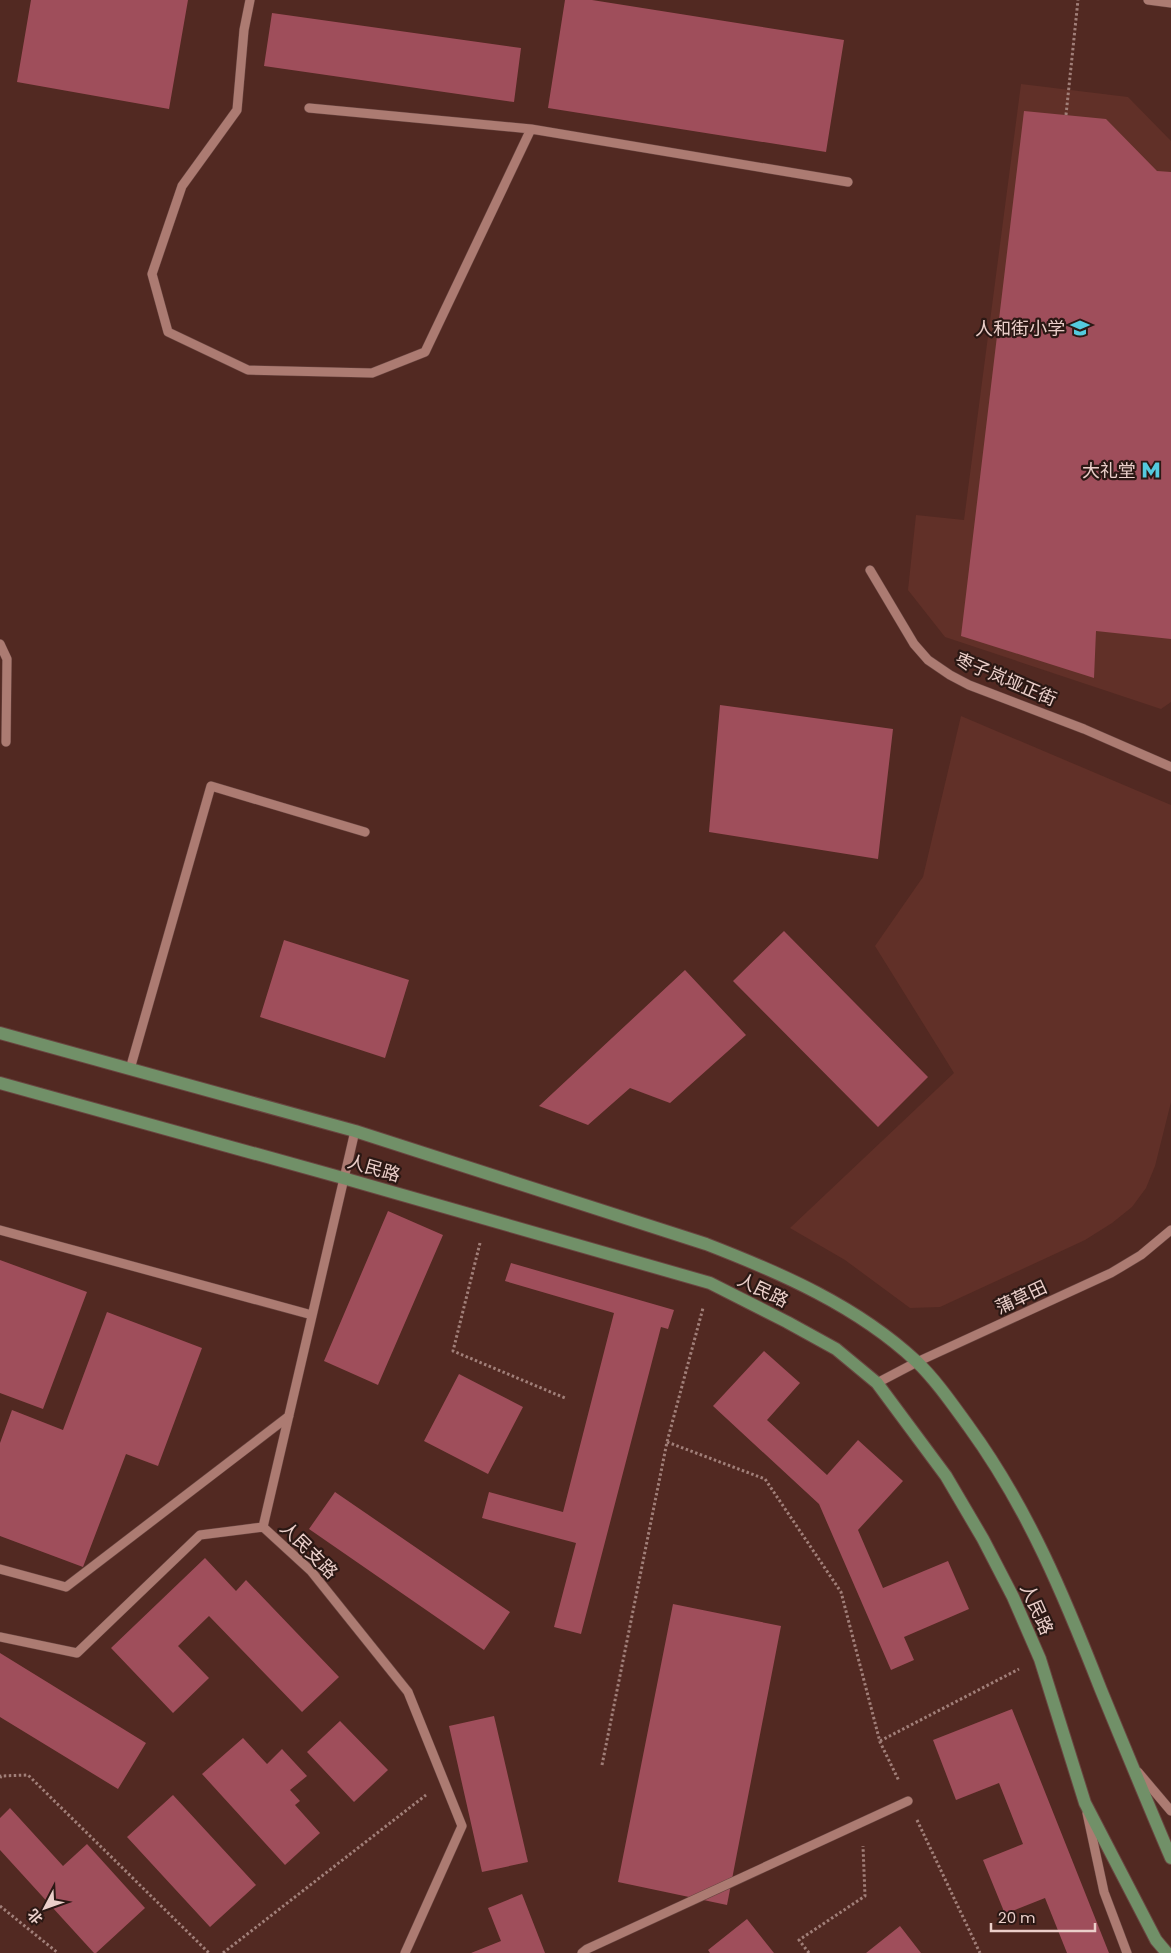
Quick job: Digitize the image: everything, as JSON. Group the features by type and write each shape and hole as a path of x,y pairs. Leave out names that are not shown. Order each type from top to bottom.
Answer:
{"main road":[{"name":"人民路","path":"0,1033 355,1131 706,1244 760,1265 805,1286 849,1311 886,1337 917,1362 952,1404 986,1450 1024,1514 1062,1593 1171,1858"},
{"name":"人民路","path":"0,1082 486,1218 710,1283 836,1349 877,1383 946,1476 983,1539 1040,1659 1084,1803 1156,1940 1167,1953"}],"street":[{"path":"250,0 244,30 237,110 182,186 152,274 168,332 248,370 372,373 425,352 531,129"},
{"path":"1148,0 1171,3"},
{"path":"309,108 531,129 848,182"},
{"name":"枣子岚垭正街","path":"870,570 914,644 928,660 950,675 969,685 1084,729 1171,768"},
{"path":"0,644 7,659 6,742"},
{"path":"130,1068 211,786 365,832"},
{"name":"人民支路","path":"355,1131 263,1527 311,1570 408,1692 462,1826 406,1953"},
{"path":"0,1230 312,1314"},
{"name":"蒲草田","path":"877,1383 917,1362 1111,1273 1141,1255 1171,1230"},
{"path":"0,1569 66,1587 289,1416"},
{"path":"0,1637 77,1653 200,1536 263,1527"},
{"path":"1132,1765 1171,1811"},
{"path":"582,1953 586,1949 908,1801"},
{"path":"1084,1803 1104,1892 1128,1953"}],"path":[{"path":"1066,115 1078,0"},
{"path":"486,1218 453,1351 565,1398"},
{"path":"602,1765 667,1442 710,1283"},
{"path":"667,1442 765,1479 841,1592 880,1742 980,1953"},
{"path":"880,1742 1040,1659"},
{"path":"0,1778 2,1776 28,1775 209,1953"},
{"path":"223,1953 444,1781"},
{"path":"809,1953 799,1940 865,1896 862,1823"},
{"path":"0,1906 58,1953"}],"shaded area":[{"name":"人和街小学","path":"1021,84 1128,97 1171,141 1171,702 1161,709 945,637 908,590 916,515 964,520"},
{"path":"961,716 1171,805 1171,1102 1155,1166 1146,1188 1132,1207 1112,1223 1085,1240 940,1307 910,1308 845,1260 790,1228 954,1073 875,946 923,877"}],"building":[{"path":"31,0 188,0 169,109 17,82"},
{"path":"565,0 592,0 844,40 826,152 548,108"},
{"path":"272,13 521,48 514,102 264,66"},
{"name":"人和街小学","path":"1024,111 1106,119 1157,171 1171,172 1171,639 1096,631 1094,678 961,636"},
{"path":"720,705 893,729 878,859 709,832"},
{"path":"784,931 928,1077 878,1127 733,981"},
{"path":"284,940 409,980 385,1058 260,1017"},
{"path":"685,970 746,1035 670,1103 630,1088 588,1125 539,1106"},
{"path":"388,1211 443,1235 378,1385 324,1361"},
{"path":"0,1260 87,1292 43,1409 0,1393"},
{"path":"511,1263 674,1310 668,1329 661,1327 581,1634 554,1627 576,1543 482,1518 489,1492 563,1512 614,1313 505,1281"},
{"path":"107,1312 202,1348 158,1466 126,1454 83,1567 0,1536 0,1443 12,1410 63,1430"},
{"path":"764,1351 800,1383 767,1420 827,1475 858,1440 903,1481 858,1530 883,1588 948,1561 969,1609 904,1637 914,1660 891,1670 819,1504 713,1406"},
{"path":"459,1374 523,1407 488,1474 424,1441"},
{"path":"335,1492 510,1612 484,1650 309,1529"},
{"path":"205,1558 236,1591 246,1580 339,1677 302,1712 209,1616 178,1646 209,1678 173,1713 111,1648"},
{"path":"673,1604 781,1626 727,1905 618,1882"},
{"path":"0,1653 146,1743 118,1789 0,1717"},
{"path":"1012,1709 1109,1953 1067,1953 1045,1898 1005,1914 983,1860 1023,1844 999,1783 956,1800 933,1740"},
{"path":"494,1716 528,1862 482,1872 449,1726"},
{"path":"340,1721 388,1770 354,1802 307,1752"},
{"path":"243,1738 267,1764 282,1749 307,1776 290,1790 300,1801 295,1805 320,1833 285,1865 202,1774"},
{"path":"173,1795 256,1885 210,1927 127,1837"},
{"path":"10,1808 63,1866 87,1844 145,1908 96,1953 0,1850 0,1818"},
{"path":"522,1894 545,1953 471,1953 501,1941 488,1908"},
{"path":"747,1919 774,1953 710,1953 708,1950"},
{"path":"900,1926 921,1953 866,1953"}],"place":[{"name":"人和街小学","path":"1080,328"},
{"name":"大礼堂","path":"1151,470"}]}
